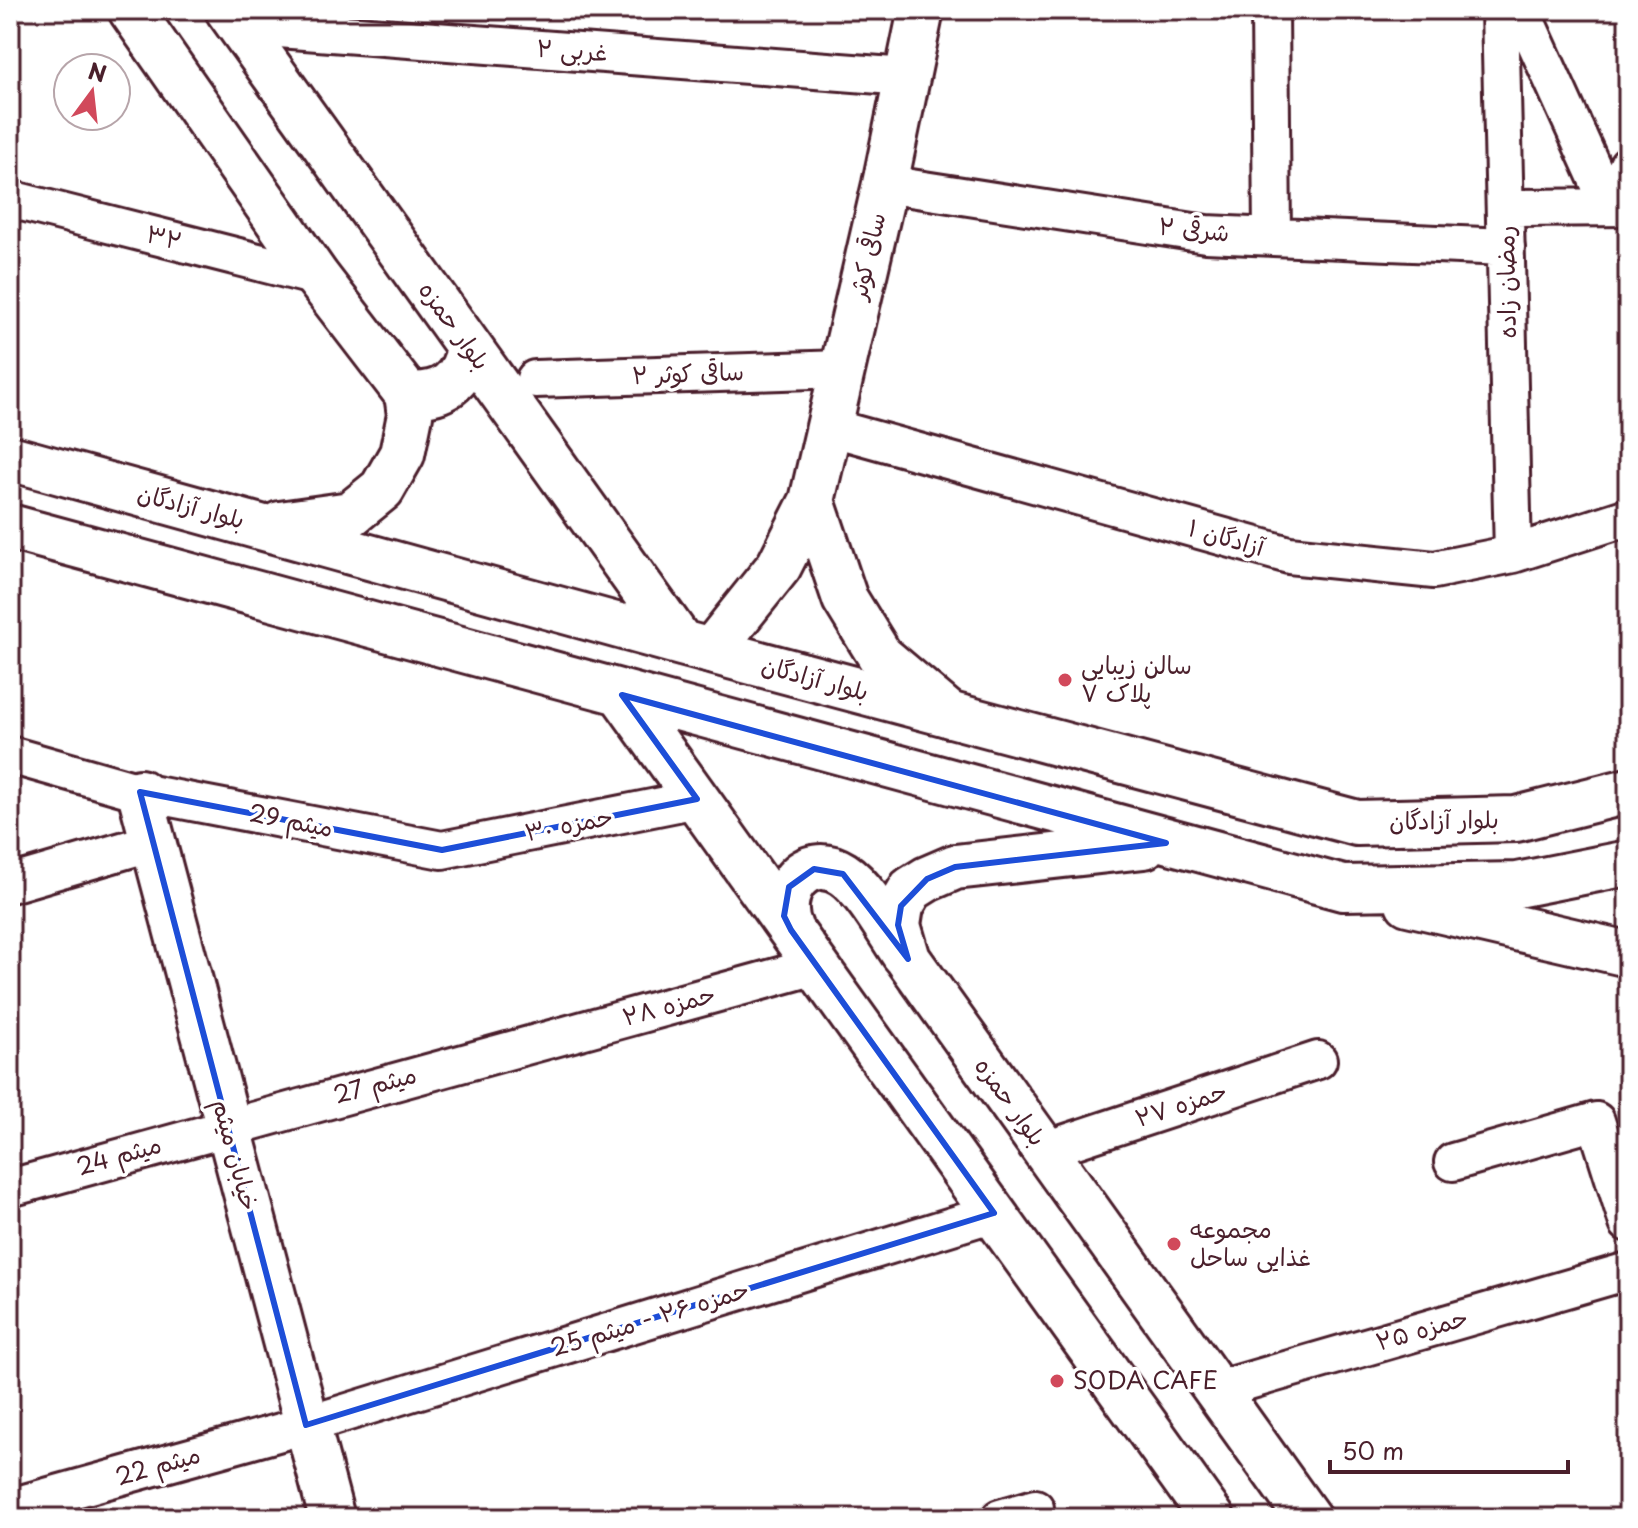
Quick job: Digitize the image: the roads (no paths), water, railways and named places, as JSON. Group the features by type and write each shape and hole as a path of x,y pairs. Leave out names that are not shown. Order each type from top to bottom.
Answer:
{"main road":[{"path":"131,10 317,277 407,394 410,415 402,454 382,489 351,514 265,527"},
{"name":"ساقی کوثر","path":"696,647 779,566 812,501 885,184 921,10"},
{"name":"بلوار حمزه","path":"232,15 469,348 696,647"},
{"path":"407,394 425,395 442,391 456,380 466,366 469,348"},
{"name":"بلوار آزادگان","path":"10,458 696,647 1357,823 1516,819 1628,791"},
{"path":"812,501 845,599 880,656 950,715"},
{"path":"10,527 1166,843 1343,888 1628,954"},
{"path":"622,695 1212,1518"},
{"name":"خیابان میثم","path":"140,792 332,1518"},
{"name":"بلوار حمزه","path":"1166,843 955,867 911,889 901,906 898,925 908,959 1308,1518"},
{"path":"1343,888 1517,885 1628,863"},
{"path":"791,930 784,916 789,887 800,875 829,868 843,874 854,884 908,959"}],"street":[{"path":"1270,10 1272,237"},
{"name":"رمضان زاده","path":"1500,10 1513,554"},
{"path":"1521,10 1619,207"},
{"name":"۲ غربی","path":"232,15 906,77"},
{"path":"1619,207 1628,165"},
{"name":"۲ شرقی","path":"885,184 1206,234 1506,247"},
{"name":"۳۲","path":"10,199 317,277"},
{"path":"1505,208 1619,207"},
{"name":"ساقی کوثر ۲","path":"535,379 842,369"},
{"name":"آزادگان ۱","path":"829,427 1289,555 1434,570 1513,554 1628,517"},
{"name":"میثم 29","path":"10,755 140,792 442,850"},
{"name":"حمزه ۳۰","path":"442,850 697,799"},
{"path":"10,884 153,842"},
{"name":"حمزه ۲۸","path":"522,1045 816,966"},
{"name":"میثم 27","path":"227,1125 522,1045"},
{"name":"حمزه ۲۷","path":"1045,1150 1318,1060"},
{"path":"1453,1162 1596,1121 1628,1223"},
{"name":"میثم 24","path":"10,1188 227,1125"},
{"name":"حمزه ۲۶ - میثم 25","path":"306,1425 994,1213"},
{"name":"حمزه ۲۵","path":"1217,1390 1628,1271"},
{"name":"میثم 22","path":"10,1507 306,1425"},
{"path":"1000,1518 1035,1508"}],"place":[{"name":"سالن زیبایی پلاک ۷","path":"1065,680"},
{"name":"مجموعه غذایی ساحل","path":"1174,1244"},
{"name":"SODA CAFE","path":"1057,1381"}]}
